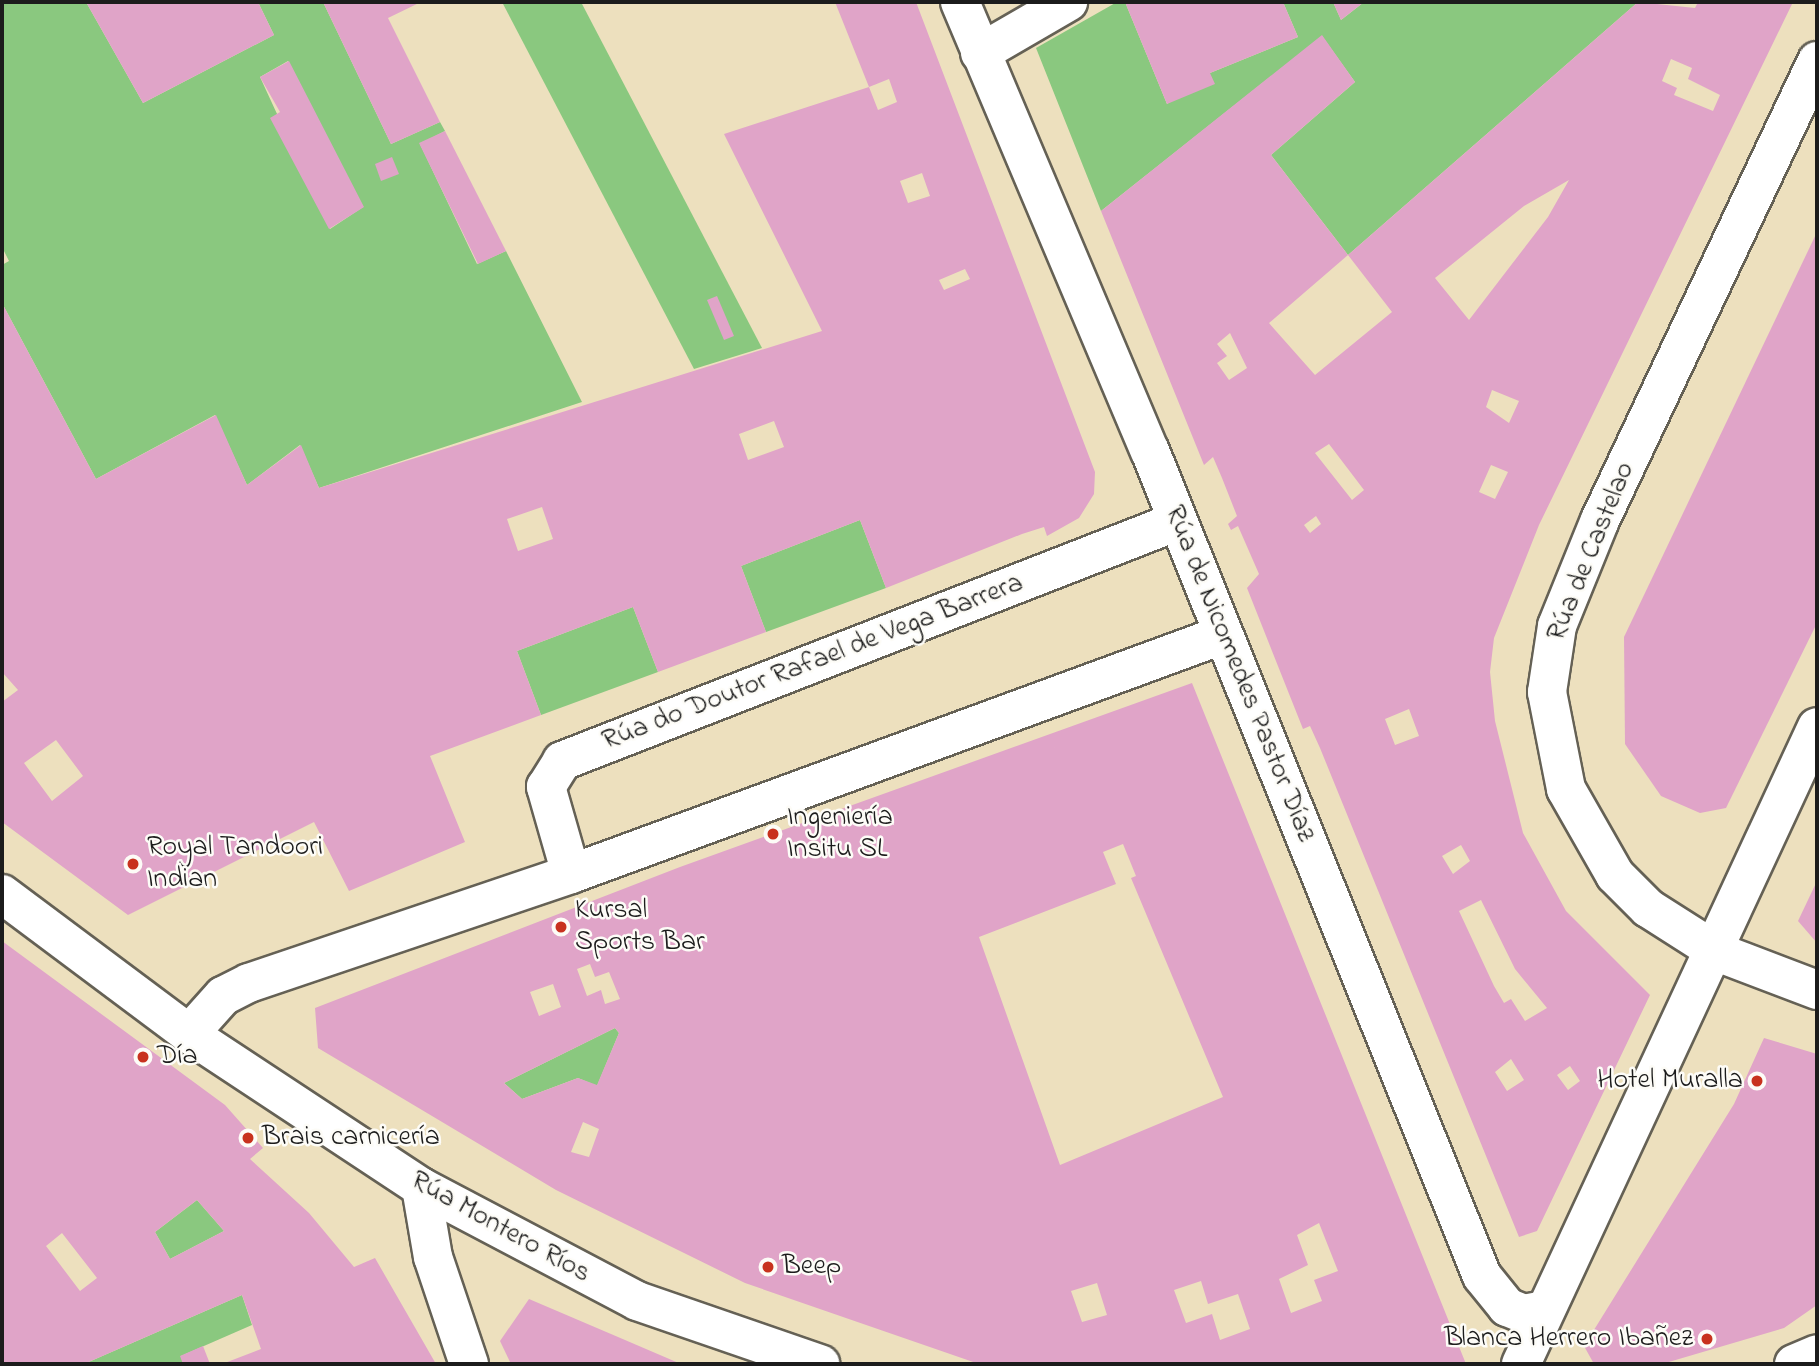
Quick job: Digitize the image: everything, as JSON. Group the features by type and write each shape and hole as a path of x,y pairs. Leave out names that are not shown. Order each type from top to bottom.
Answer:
{"street":[{"name":"Rúa de Nicomedes Pastor Díaz","path":"960,2 1178,521 1482,1276 1507,1307 1524,1314 1545,1310"},
{"path":"980,53 1068,2"},
{"name":"Rúa de Castelao","path":"1817,61 1600,520 1549,660 1556,757 1590,838 1636,897 1717,952 1817,990"},
{"name":"Rúa do Doutor Rafael de Vega Barrera","path":"571,874 546,788 562,761 1178,521"},
{"path":"189,1034 223,996 249,983 571,874 1222,635"},
{"path":"1521,1364 1717,952 1817,727"},
{"name":"Rúa Montero Ríos","path":"2,894 189,1034 422,1187 637,1301 820,1364"},
{"path":"422,1187 433,1256 469,1364"},
{"path":"1794,1364 1817,1354"}],"green space":[{"path":"2,2 86,2 143,103 274,35 258,2 323,2 391,144 440,122 445,131 420,144 477,264 506,251 582,402 319,488 300,445 247,485 215,415 96,479 2,303 2,265 9,261 2,247","holes":["288,61 363,207 330,229 260,77"]},
{"path":"502,2 581,2 762,348 694,369"},
{"path":"1117,2 1125,2 1167,104 1210,73 1298,37 1283,2 1333,2 1341,20 1364,2 1638,2 1348,255 1271,155 1355,82 1322,36 1101,211 1036,48"},
{"path":"860,520 886,588 766,632 741,566"},
{"path":"633,607 658,672 541,715 517,651"},
{"path":"615,1028 619,1033 597,1086 578,1078 522,1099 504,1083"},
{"path":"197,1200 224,1231 170,1259 155,1232"},
{"path":"242,1295 252,1325 181,1356 183,1364 84,1364"}],"building":[{"path":"86,2 258,2 274,35 143,103"},
{"path":"323,2 421,2 388,18 440,122 391,144"},
{"path":"835,2 916,2 1095,472 1094,494 1079,518 1047,536 1044,527 1022,534 886,588 860,520 741,566 766,632 658,672 633,607 517,651 541,715 430,756 465,842 349,891 314,822 128,915 2,822 2,702 18,690 2,672 2,303 96,479 216,415 247,485 301,445 319,488 822,331 724,134 869,87","holes":["889,79 897,102 878,110 869,87","922,173 930,196 908,203 900,181","965,269 970,279 944,290 939,280","774,421 784,447 748,460 739,434","542,507 553,539 518,551 507,519","56,740 83,776 52,801 24,763"]},
{"path":"1125,2 1283,2 1298,37 1210,73 1215,84 1167,104"},
{"path":"1333,2 1364,2 1341,20"},
{"path":"1638,2 1695,8 1698,2 1793,2 1539,525 1494,638 1490,672 1495,721 1523,833 1566,911 1650,995 1537,1231 1519,1237 1320,748 1310,726 1303,729 1247,588 1259,574 1238,526 1231,530 1228,524 1237,516 1222,478 1213,457 1204,465 1101,211 1322,35 1355,82 1271,155 1348,255","holes":["1671,59 1692,68 1688,79 1720,95 1713,111 1674,95 1677,88 1662,81","1569,180 1548,217 1469,320 1435,278 1524,206","1348,255 1392,312 1315,375 1269,323","1230,333 1247,368 1229,380 1217,363 1227,356 1217,344","1492,390 1519,401 1509,423 1486,407","1329,444 1364,490 1352,500 1315,453","1491,465 1508,472 1495,499 1479,492","1316,516 1321,524 1310,533 1304,525","1409,709 1419,736 1395,745 1385,719","1461,845 1470,861 1453,874 1442,856","1481,900 1515,969 1547,1008 1525,1021 1511,999 1504,1003 1459,911","1511,1059 1524,1080 1507,1091 1495,1072","1570,1066 1580,1081 1568,1090 1557,1075"]},
{"path":"289,61 364,207 329,229 270,118 280,112 260,77"},
{"path":"445,131 506,251 478,264 419,143"},
{"path":"392,157 399,174 381,181 375,164"},
{"path":"1817,232 1817,623 1726,808 1700,813 1661,796 1625,744 1624,637"},
{"path":"717,296 734,336 724,340 707,300"},
{"path":"1192,683 1466,1364 979,1364 745,1283 556,1190 318,1048 315,1008 680,867","holes":["1123,844 1136,876 1131,878 1223,1097 1060,1165 979,937 1116,884 1103,852","590,964 595,977 609,972 620,999 605,1004 601,990 587,996 577,969","553,984 561,1007 539,1016 530,992","615,1028 619,1033 597,1085 578,1078 522,1099 504,1083","583,1122 599,1129 589,1157 571,1152","1319,1223 1338,1271 1314,1280 1322,1301 1291,1313 1279,1279 1308,1265 1297,1235","1201,1281 1208,1304 1238,1294 1250,1329 1220,1340 1212,1314 1186,1323 1174,1290","1097,1283 1107,1315 1082,1322 1071,1291"]},
{"path":"1817,881 1817,943 1798,921"},
{"path":"2,941 225,1105 263,1148 250,1159 309,1213 354,1267 375,1258 436,1364 222,1364 261,1349 242,1295 84,1364 2,1364","holes":["197,1200 224,1231 170,1259 155,1232","62,1233 97,1278 80,1291 46,1246"]},
{"path":"1764,1038 1817,1054 1817,1305 1784,1328 1662,1364 1594,1364 1584,1346 1734,1104"},
{"path":"529,1299 681,1364 511,1364 500,1341"},
{"path":"203,1346 210,1364 183,1364 180,1356"}],"place":[{"name":"Ingeniería Insitu SL","path":"773,834"},
{"name":"Royal Tandoori Indian","path":"133,864"},
{"name":"Kursal Sports Bar","path":"561,927"},
{"name":"Día","path":"143,1057"},
{"name":"Hotel Muralla","path":"1757,1081"},
{"name":"Brais carnicería","path":"248,1138"},
{"name":"Beep","path":"768,1267"},
{"name":"Blanca Herrero Ibañez","path":"1707,1339"}]}
